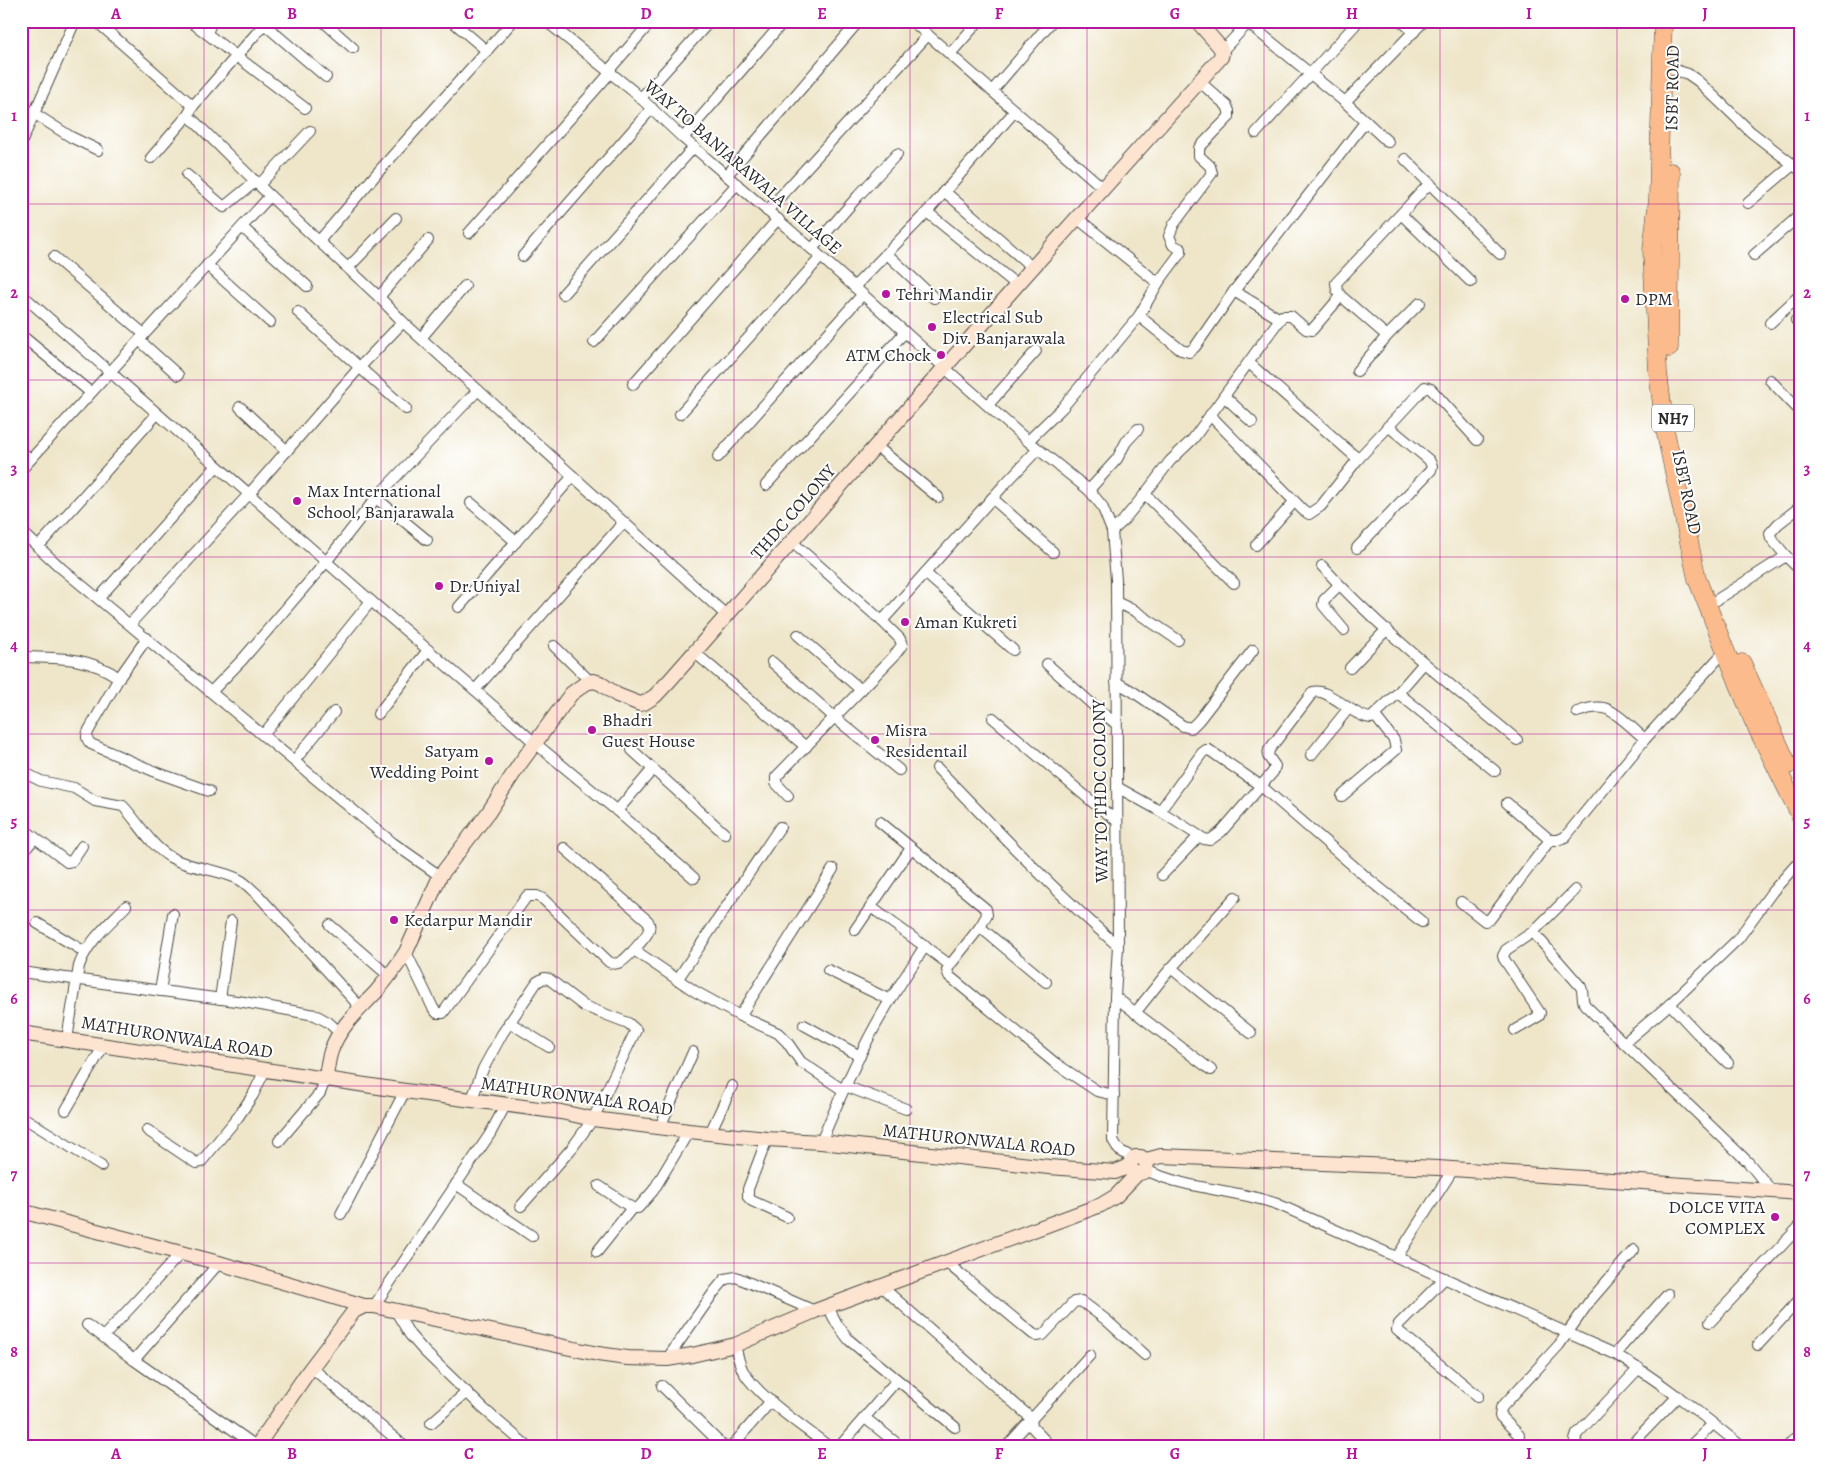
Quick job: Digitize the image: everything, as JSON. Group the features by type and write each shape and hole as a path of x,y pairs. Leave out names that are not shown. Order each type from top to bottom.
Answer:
{"highway":[{"name":"NH7","path":"1663,21 1667,68"},
{"name":"ISBT ROAD","path":"1673,21 1667,68 1662,324 1671,407 1687,506 1714,601 1800,792"},
{"name":"NH7","path":"1662,324 1658,372 1665,430 1696,579 1752,720 1800,815"}],"street":[{"path":"21,143 75,21"},
{"path":"96,21 190,111 270,196 379,297 403,322 726,615"},
{"path":"190,21 305,108"},
{"path":"207,33 212,21"},
{"path":"323,21 353,48"},
{"path":"452,21 486,51"},
{"path":"319,241 513,21"},
{"name":"WAY TO BANJARAWALA VILLAGE","path":"546,21 641,98 683,138 812,249 945,368"},
{"path":"469,233 610,72 652,21"},
{"path":"641,98 710,21"},
{"path":"683,138 784,21"},
{"path":"726,175 859,21"},
{"path":"912,21 1103,188"},
{"path":"950,54 979,21"},
{"path":"992,91 1052,21"},
{"path":"1197,21 1222,51 1249,22 1345,102 1388,142"},
{"path":"1401,21 1414,32"},
{"path":"1345,102 1424,21"},
{"path":"151,158 266,23 326,77"},
{"path":"1256,133 1355,25"},
{"path":"767,210 928,35"},
{"name":"THDC COLONY","path":"591,682 600,683 617,694 640,704 655,696 1221,56 1222,51"},
{"path":"1667,68 1688,74 1698,81 1751,132 1796,168 1748,203"},
{"path":"882,621 992,498 1062,408 1139,316 1158,284 1181,252 1181,249 1172,245 1169,236 1174,224 1212,173 1210,166 1199,156 1199,148 1229,113 1227,106 1198,81"},
{"path":"523,256 652,108"},
{"path":"21,109 35,114 71,137 98,150"},
{"path":"718,457 858,291 886,254 927,212 1015,111"},
{"path":"1139,316 1181,350 1189,352 1195,347 1234,291 1366,121"},
{"path":"187,175 224,207 257,183 310,131"},
{"path":"563,294 694,147"},
{"path":"812,249 897,154"},
{"path":"1405,159 1500,254"},
{"path":"1388,336 1341,296 1336,286 1338,279 1430,183"},
{"path":"594,342 737,184"},
{"path":"944,191 1033,268"},
{"path":"21,470 270,196"},
{"path":"927,212 1017,285"},
{"path":"1401,214 1471,282"},
{"path":"1754,255 1800,215"},
{"path":"348,268 396,218"},
{"path":"1077,218 1158,284"},
{"path":"633,384 778,220"},
{"path":"242,227 307,286"},
{"path":"379,297 428,240"},
{"path":"886,254 934,298"},
{"path":"54,257 142,337 178,375"},
{"path":"680,414 821,257"},
{"path":"207,265 270,322"},
{"path":"421,338 465,286"},
{"path":"1234,291 1280,319"},
{"path":"1770,323 1800,295"},
{"path":"1112,531 1145,494 1164,467 1189,443 1280,319 1288,314 1306,329 1312,330 1341,296"},
{"path":"28,300 216,467 694,878"},
{"path":"1357,371 1420,304"},
{"path":"298,312 406,409"},
{"path":"130,624 249,494 359,368 403,322"},
{"path":"766,485 905,332"},
{"path":"21,334 90,392"},
{"path":"988,405 1036,351"},
{"path":"1249,363 1358,459"},
{"path":"945,368 1034,445"},
{"path":"1770,380 1800,411"},
{"path":"1210,415 1294,502 1309,514 1321,506 1358,459 1421,389 1428,387 1447,405 1477,440"},
{"path":"210,692 242,660 326,562 376,498 478,390"},
{"path":"1224,396 1252,422"},
{"path":"240,407 287,451"},
{"path":"38,547 157,414"},
{"path":"1357,548 1432,470 1429,460 1388,426"},
{"path":"1089,490 1117,458 1126,442 1138,429"},
{"name":"WAY TO THDC COLONY","path":"1034,445 1089,490 1102,506 1112,531 1116,602 1118,946 1115,998 1113,1140 1119,1150 1138,1166 1166,1179 1257,1197 1300,1214 1615,1354 1639,1368 1678,1396 1741,1446"},
{"path":"876,446 938,497"},
{"path":"21,452 31,459"},
{"path":"99,598 216,467"},
{"path":"460,607 573,476"},
{"path":"1145,494 1234,583"},
{"path":"376,498 427,540"},
{"path":"992,498 1053,552"},
{"path":"1256,545 1294,502"},
{"path":"471,503 516,542"},
{"path":"1800,507 1770,532 1771,538 1800,570"},
{"path":"475,690 624,523"},
{"path":"21,532 210,692 393,843 440,876"},
{"path":"788,796 776,783 775,779 894,656 902,645 900,639 882,621 792,542"},
{"path":"1714,601 1786,556"},
{"path":"1322,566 1339,585 1387,629 1517,740"},
{"path":"925,573 1013,650"},
{"path":"1339,585 1324,600 1323,605 1344,630"},
{"path":"264,735 371,601"},
{"path":"1116,602 1135,611 1178,640"},
{"path":"1350,668 1387,629"},
{"path":"798,635 861,690"},
{"path":"147,638 118,678 86,736 87,741 158,773 210,791"},
{"path":"554,646 591,682"},
{"path":"378,714 428,650"},
{"path":"1116,682 1183,726 1191,728 1200,720 1253,650"},
{"path":"1507,803 1550,840 1558,840 1565,837 1645,740 1726,651"},
{"path":"694,652 806,747"},
{"path":"21,657 90,662 109,670 118,678"},
{"path":"772,662 834,718 899,770"},
{"path":"1117,787 1208,841 1215,838 1274,770 1275,766 1268,754 1269,750 1313,692 1321,691 1348,709 1366,718 1374,716 1398,693 1424,662"},
{"path":"1047,664 1116,723"},
{"path":"279,1141 320,1093 326,1078 331,1051 340,1033 389,976 406,952 440,876 488,814 535,743 571,694 586,683 591,682"},
{"path":"1398,693 1495,771"},
{"path":"1576,712 1590,708 1610,710 1645,740"},
{"path":"1311,755 1348,709"},
{"path":"294,761 334,712"},
{"path":"1342,796 1396,750 1394,740 1374,716"},
{"path":"993,718 1116,820"},
{"path":"1160,811 1202,753 1208,749 1261,786 1372,882 1422,922"},
{"path":"632,750 725,834"},
{"path":"938,768 1041,874 1094,926 1118,946"},
{"path":"617,811 653,769"},
{"path":"21,771 40,781 74,788 95,800 123,806 144,832 169,856 189,865 231,876 243,882 258,895 361,1008"},
{"path":"880,822 986,909 987,914 980,927 950,964 947,970 949,976 1055,1063 1097,1091 1114,1095"},
{"path":"21,827 69,862 72,861 82,846"},
{"path":"677,980 780,827"},
{"path":"1162,874 1199,836"},
{"path":"21,854 35,838"},
{"path":"1461,902 1485,921 1490,919 1550,840"},
{"path":"406,952 428,1000 433,1008 440,1013 446,1010 527,896 537,896 543,899 612,964 618,964 634,950 650,930 650,925 648,921 564,848"},
{"path":"855,930 910,848"},
{"path":"1624,1043 1670,1004 1742,936 1772,892 1795,866 1800,864"},
{"path":"740,1016 833,869"},
{"path":"1515,1030 1540,1013 1503,956 1506,950 1533,932 1575,890"},
{"path":"1135,1013 1171,968 1235,897"},
{"path":"67,1039 76,980 85,952 126,906"},
{"path":"871,907 950,964"},
{"path":"160,991 173,914"},
{"path":"220,999 231,921"},
{"path":"37,923 85,952"},
{"path":"330,925 389,976"},
{"path":"980,927 1046,982"},
{"path":"1533,932 1581,987 1583,992 1582,1000 1585,1005 1748,1162 1771,1190"},
{"path":"821,1142 860,1056 890,1000 925,946"},
{"path":"634,950 677,980 740,1016 778,1033 801,1062 844,1088 906,1108"},
{"path":"1171,968 1251,1033"},
{"path":"828,970 890,1000"},
{"path":"21,972 220,999 315,1015 328,1022 340,1033"},
{"path":"472,1099 483,1069 508,1022 537,982 546,978 584,1006 628,1023 635,1028 636,1034 593,1119 572,1148 521,1206"},
{"path":"1115,998 1211,1070"},
{"path":"1670,1004 1728,1063"},
{"path":"508,1022 549,1047"},
{"path":"804,1024 860,1056"},
{"name":"MATHURONWALA ROAD","path":"22,1036 67,1039 405,1091 506,1104 593,1119 689,1131 821,1142 1068,1169 1115,1172 1138,1166 1161,1156 1428,1168 1800,1193"},
{"path":"66,1110 104,1045"},
{"path":"660,1127 693,1052"},
{"path":"147,1130 196,1162 201,1162 238,1117 265,1070"},
{"path":"710,1133 732,1086"},
{"path":"341,1214 405,1091"},
{"path":"87,1325 256,1446 311,1367 354,1312 369,1306 490,1134 506,1104"},
{"path":"21,1116 101,1166"},
{"path":"599,1186 632,1208 638,1208 653,1191 689,1131"},
{"path":"767,1139 748,1189 748,1197 752,1201 787,1217"},
{"path":"21,1211 219,1263 369,1306 598,1354 667,1359 735,1345 821,1309 1101,1205 1116,1196 1138,1166"},
{"path":"1397,1257 1452,1170"},
{"path":"456,1184 532,1236"},
{"path":"597,1252 632,1208"},
{"path":"1710,1322 1800,1226"},
{"path":"1519,1436 1502,1418 1500,1412 1569,1333 1589,1302 1634,1250"},
{"path":"104,1336 181,1253"},
{"path":"134,1360 219,1263"},
{"path":"947,1263 1037,1336 1043,1335 1074,1302 1081,1301 1100,1315 1145,1355"},
{"path":"667,1359 714,1292 725,1279 736,1277 821,1309 837,1324 849,1340 955,1428"},
{"path":"1445,1278 1399,1324 1397,1330 1478,1396"},
{"path":"882,1286 1031,1418 1032,1427 1050,1446"},
{"path":"1615,1354 1668,1294"},
{"path":"1758,1345 1800,1299"},
{"path":"395,1310 415,1341 526,1446"},
{"path":"735,1345 744,1372 761,1392 828,1446"},
{"path":"1007,1446 1090,1356"},
{"path":"311,1367 404,1446"},
{"path":"1578,1446 1575,1440 1577,1434 1639,1368"},
{"path":"840,1446 897,1380"},
{"path":"662,1386 723,1446"},
{"path":"431,1423 467,1392"},
{"path":"1630,1446 1678,1396"},
{"path":"732,1446 771,1401"},
{"path":"865,1418 900,1446"},
{"path":"1690,1446 1713,1424"},
{"path":"1788,1446 1800,1433"}],"place":[{"name":"Tehri Mandir","path":"886,294"},
{"name":"DPM","path":"1625,299"},
{"name":"Electrical Sub Div. Banjarawala","path":"932,327"},
{"name":"ATM Chock","path":"941,355"},
{"name":"Max International School, Banjarawala","path":"297,501"},
{"name":"Dr.Uniyal","path":"439,586"},
{"name":"Aman Kukreti","path":"905,622"},
{"name":"Bhadri Guest House","path":"592,730"},
{"name":"Misra Residentail","path":"875,740"},
{"name":"Satyam Wedding Point","path":"489,761"},
{"name":"Kedarpur Mandir","path":"394,920"},
{"name":"DOLCE VITA COMPLEX","path":"1775,1217"}]}
